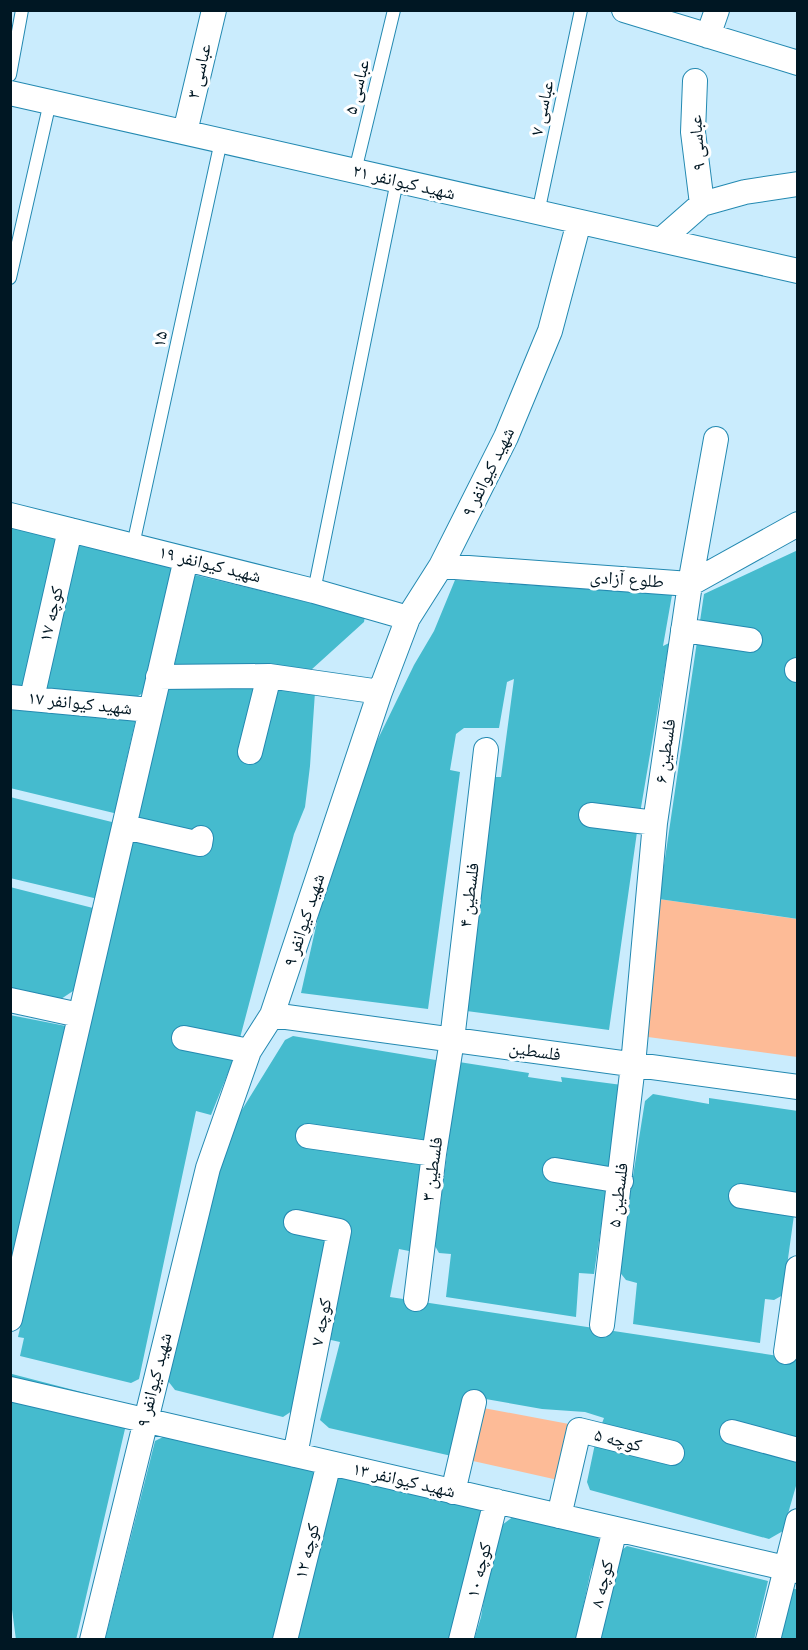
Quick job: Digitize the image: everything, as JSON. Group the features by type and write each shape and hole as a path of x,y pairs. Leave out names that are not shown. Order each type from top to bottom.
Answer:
{"street":[{"name":"عباسی ۳","path":"185,132 214,10"},
{"path":"624,10 798,63"},
{"path":"708,36 717,10"},
{"name":"عباسی ۹","path":"695,81 693,132 702,204"},
{"name":"شهید کیوانفر ۲۱","path":"10,93 798,271"},
{"path":"661,240 702,204 745,192 798,184"},
{"name":"شهید کیوانفر ۹","path":"92,1640 144,1420 208,1168 249,1051 272,1015 380,692 408,618 441,566 506,437 550,331 579,222"},
{"name":"فلسطین ۶","path":"633,1065 655,823 690,584 716,439"},
{"name":"شهید کیوانفر ۱۹","path":"10,515 314,591 408,618"},
{"name":"طلوع آزادی","path":"441,566 690,584 798,524"},
{"name":"کوچه ۱۷","path":"21,697 70,530"},
{"path":"10,1319 186,559"},
{"path":"683,630 750,640"},
{"path":"158,677 269,676 380,692"},
{"path":"249,752 269,676"},
{"name":"شهید کیوانفر ۱۷","path":"21,697 150,710"},
{"name":"فلسطین ۴","path":"452,1040 486,750"},
{"path":"591,815 655,823"},
{"path":"125,827 200,844 201,838"},
{"path":"10,1000 79,1015"},
{"name":"فلسطین","path":"272,1015 798,1088"},
{"path":"184,1038 249,1051"},
{"name":"فلسطین ۳","path":"416,1299 434,1154 452,1040"},
{"name":"فلسطین ۵","path":"602,1325 621,1181 633,1065"},
{"path":"308,1136 434,1154"},
{"path":"555,1170 621,1181"},
{"path":"741,1196 798,1205"},
{"name":"کوچه ۷","path":"295,1455 339,1231 296,1222"},
{"path":"786,1352 798,1268"},
{"name":"شهید کیوانفر ۱۳","path":"10,1389 791,1570"},
{"path":"453,1491 474,1402"},
{"name":"کوچه ۵","path":"559,1516 579,1430 672,1453"},
{"path":"732,1432 798,1450"},
{"name":"کوچه ۱۲","path":"285,1640 329,1463"},
{"name":"کوچه ۱۰","path":"462,1640 496,1502"},
{"path":"768,1640 791,1570 798,1521"},
{"name":"کوچه ۸","path":"588,1640 615,1529"}],"lane":[{"path":"10,75 21,10"},
{"name":"عباسی ۵","path":"355,171 394,10"},
{"name":"عباسی ۷","path":"538,213 581,10"},
{"path":"10,278 50,102"},
{"name":"۱۵","path":"133,545 221,141"},
{"path":"314,591 397,181"}],"shaded area":[{"path":"659,899 797,919 797,1057 648,1037 641,1028"},
{"path":"478,1407 569,1424 558,1480 464,1459"}],"building":[{"path":"10,526 60,539 25,689 10,689"},
{"path":"75,544 172,567 143,693 133,699 41,691"},
{"path":"798,550 798,919 659,899 704,594"},
{"path":"195,575 365,616 364,622 311,670 173,671"},
{"path":"455,580 672,595 663,646 669,643 638,825 609,1030 459,1010 493,777 501,777 514,679 507,682 499,728 464,728 456,734 450,770 460,772 428,1009 301,993 341,815 414,665 434,631"},
{"path":"236,684 269,685 315,692 305,807 294,834 236,1053 211,1115 196,1111 139,1379 131,1383 20,1356 24,1338 18,1337 167,689"},
{"path":"10,707 136,718 118,797 122,798 118,814 10,788"},
{"path":"10,797 116,823 98,899 10,878"},
{"path":"10,887 93,908 76,989 58,1001 10,991"},
{"path":"10,1015 66,1026 10,1265"},
{"path":"293,1036 436,1060 422,1158 415,1246 409,1251 399,1249 390,1297 798,1359 798,1479 783,1531 769,1539 590,1490 587,1482 596,1439 604,1418 585,1412 542,1409 480,1398 456,1457 329,1428 320,1420 340,1342 331,1340 328,1335 331,1236 292,1411 283,1417 175,1390 168,1381 224,1139 285,1040"},
{"path":"459,1062 529,1073 528,1077 562,1082 561,1077 622,1085 594,1274 579,1273 576,1317 446,1297 451,1254 439,1253 435,1246"},
{"path":"653,1094 709,1104 709,1098 798,1111 798,1186 783,1295 774,1300 765,1299 760,1343 633,1324 637,1283 626,1280 618,1270 645,1101"},
{"path":"12,1374 89,1394 85,1408 128,1416 76,1640 16,1640 10,1594"},
{"path":"163,1437 316,1470 275,1640 105,1640 155,1441"},
{"path":"335,1475 477,1508 482,1513 452,1640 296,1640"},
{"path":"514,1516 596,1534 602,1544 591,1570 576,1640 474,1640 502,1525"},
{"path":"627,1546 768,1581 754,1640 599,1640 622,1550"},
{"path":"792,1588 798,1590 798,1640 780,1640"}]}
